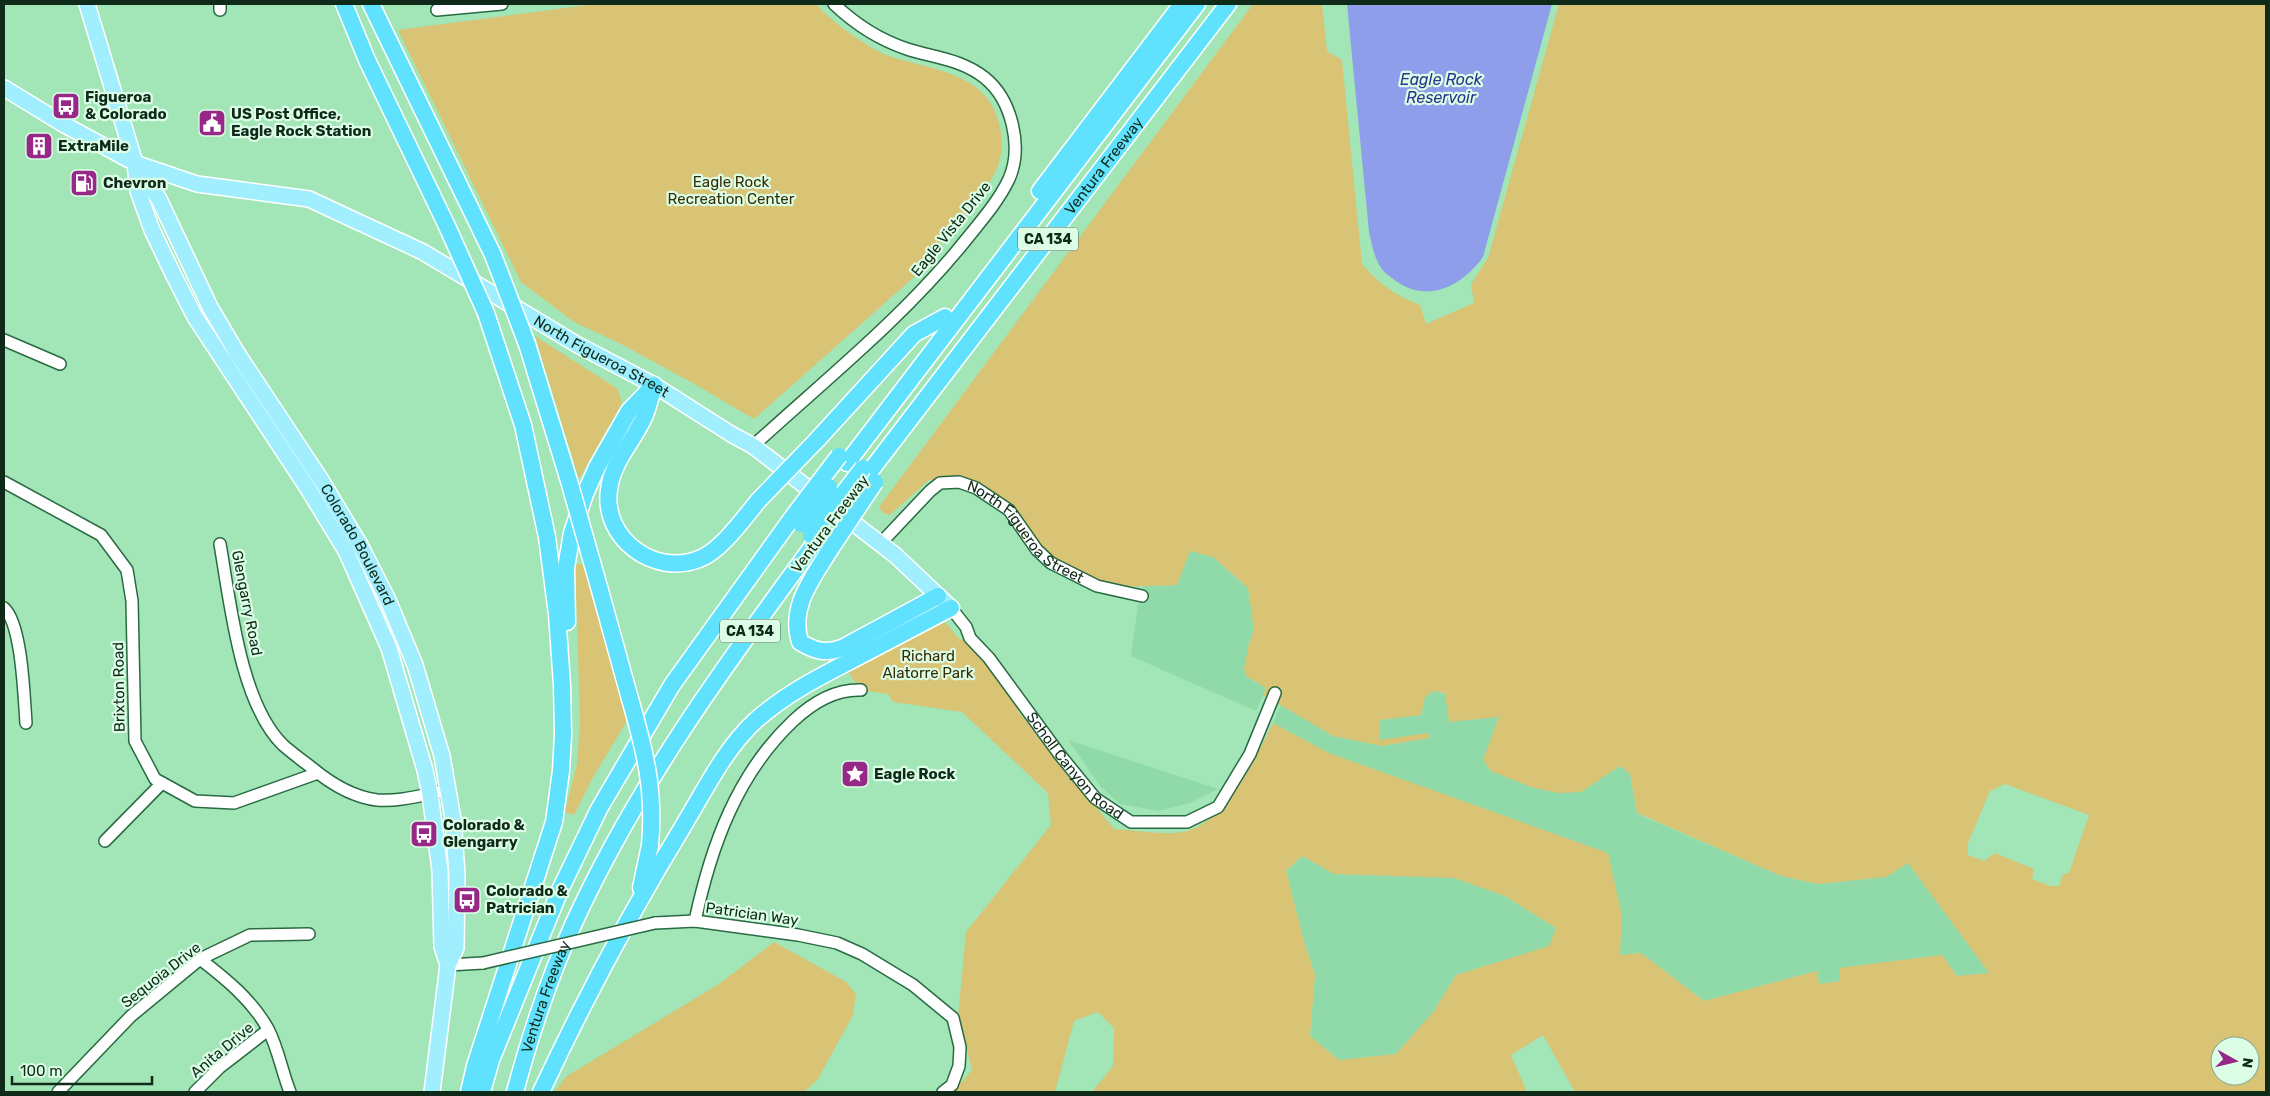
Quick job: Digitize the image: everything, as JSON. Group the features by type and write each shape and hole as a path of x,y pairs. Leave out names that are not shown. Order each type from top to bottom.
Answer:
{"highway":[{"path":"344,4 368,60 446,224 486,314 523,425 547,537 562,685 561,771"},
{"path":"371,4 494,256 527,344 569,481 645,752 652,792 650,845 638,902"},
{"name":"Ventura Freeway","path":"858,469 945,317 1182,4"},
{"path":"938,596 842,648 830,652 819,652 800,642 796,629 796,615 802,597 811,533 1197,4"},
{"path":"811,533 858,469 1216,4"},
{"name":"Ventura Freeway","path":"515,1092 551,980 573,925 632,814 685,726 811,533 858,469 944,375 1228,4"},
{"path":"654,385 644,416 612,472 608,492 609,511 614,526 624,542 636,552 652,559 686,563 700,559 717,547 914,334 945,317"},
{"path":"469,1092 554,822 567,722 566,568 572,533 584,494 597,467 629,411 654,385"},
{"name":"Ventura Freeway","path":"482,1092 491,1060 560,890 599,809 672,685 811,533"},
{"path":"541,1092 562,1046 638,902 715,772 733,746 754,722 774,705 802,686 951,608"}],"main road":[{"name":"Colorado Boulevard","path":"87,4 135,164 138,190 152,230 195,316 307,488 353,548 388,600 426,699 449,790 457,874 456,948 448,965 432,1092"},
{"name":"North Figueroa Street","path":"4,88 63,124 135,164 197,184 309,199 423,252 576,344 654,385 753,446 880,544"},
{"name":"Colorado Boulevard","path":"135,164 160,199 210,307 236,353 322,480 353,548 389,648 425,770 440,870 442,947 448,965"},
{"path":"195,316 210,307"},
{"name":"Scholl Canyon Road","path":"880,544 895,555 951,608"},
{"path":"389,648 406,644"}],"street":[{"path":"437,10 502,4"},
{"name":"Eagle Vista Drive","path":"753,446 941,271 997,201 1010,177 1014,155 1009,112 999,94 984,78 955,61 908,50 885,41 847,17 834,4"},
{"path":"4,340 60,364"},
{"name":"Brixton Road","path":"4,482 100,535 128,570 132,601 135,741 155,779 195,801 234,803 318,773"},
{"name":"North Figueroa Street","path":"880,544 930,491 940,483 959,482 976,488 1010,510 1037,550 1051,563 1097,586 1142,596"},
{"name":"Glengarry Road","path":"220,544 236,639 257,705 268,726 282,744 318,773 342,788 377,800 449,790"},
{"path":"4,608 9,613 14,627 24,681 26,723"},
{"name":"Scholl Canyon Road","path":"951,608 966,627 970,638 989,658 1060,755 1095,798 1131,822 1187,822 1218,807 1250,754 1275,693"},
{"path":"695,921 711,858 727,816 740,788 757,761 776,738 803,712 822,699 837,692 861,690"},
{"path":"106,841 162,783"},
{"name":"Patrician Way","path":"448,965 483,963 655,923 695,921 798,935 837,943 862,954 913,985 952,1018 960,1046 959,1066 952,1085 943,1092"},
{"name":"Sequoia Drive","path":"58,1092 131,1016 200,959 250,935 309,934"},
{"path":"200,959 227,980 252,1004 268,1030 290,1092"},
{"name":"Anita Drive","path":"195,1092 219,1068 268,1030"}],"shaded area":[{"path":"1190,551 1213,557 1248,588 1254,630 1249,643 1253,681 1266,688 1256,711 1131,656 1138,604 1142,604 1143,586 1177,585"},
{"path":"1434,691 1500,717 1581,792 1620,766 1630,774 1637,814 1781,876 1818,884 1886,877 1908,863 1990,973 1957,976 1942,955 1840,968 1841,981 1819,984 1817,971 1704,1001 1641,953 1620,955 1622,916 1273,723 1281,705 1333,736 1382,746 1429,738 1428,733 1380,741 1379,720 1421,715 1425,697"},
{"path":"1068,740 1218,789 1190,803 1159,811 1120,804 1101,787"},
{"path":"1302,856 1334,874 1454,878 1505,896 1556,928 1550,946 1456,975 1434,1011 1396,1054 1339,1060 1310,1036 1315,975 1286,871"}],"green space":[{"name":"Eagle Rock Recreation Center","path":"595,4 816,4 839,25 881,53 939,70 970,83 983,93 993,107 1002,140 999,163 991,180 967,212 914,277 754,419 623,345 574,322 521,282 398,30"},
{"name":"Richard Alatorre Park","path":"1253,4 1322,4 1327,51 1342,60 1362,264 1388,288 1420,305 1426,324 1474,303 1471,284 1488,258 1559,4 2266,4 2266,1092 1575,1092 1543,1035 1511,1055 1527,1092 1092,1092 1113,1066 1114,1028 1098,1012 1074,1021 1055,1092 953,1092 972,1070 958,1016 966,932 1051,825 1048,793 962,712 893,702 888,694 861,690 845,668 943,620 960,640 970,638 1029,711 1017,710 1114,829 1175,833 1193,829 1208,820 1223,807 1247,774 1273,723 1329,753 1608,853 1622,916 1620,955 1641,953 1704,1001 1817,971 1819,984 1840,981 1839,968 1942,955 1957,976 1989,973 1908,863 1886,877 1818,884 1781,876 1637,813 1630,774 1620,766 1581,792 1558,793 1531,787 1491,771 1483,760 1499,717 1449,722 1445,693 1434,691 1425,697 1421,715 1379,720 1380,740 1428,733 1429,738 1382,746 1333,736 1263,695 1266,688 1246,676 1244,669 1249,643 1254,630 1248,588 1213,557 1190,551 1177,585 1118,587 1071,572 1048,557 1007,503 970,481 929,480 890,515 883,513 879,507","holes":["2005,784 2089,815 2069,873 2063,874 2059,886 2050,886 2032,879 2034,869 1995,853 1984,861 1968,855 1968,843 1990,791","1302,856 1334,874 1454,878 1505,896 1556,928 1549,946 1456,975 1434,1011 1396,1054 1339,1060 1310,1036 1315,975 1286,871"]},
{"path":"535,336 618,389 622,403 579,479"},
{"path":"575,564 584,564 627,721 593,777 574,815 565,812 577,764 580,721"},
{"path":"774,942 846,982 856,994 853,1015 818,1079 804,1092 554,1092 567,1076 719,984"}],"water":[{"name":"Eagle Rock Reservoir","path":"1347,4 1552,4 1483,257 1465,276 1444,288 1420,291 1408,288 1384,272 1375,255 1369,232"}],"place":[{"name":"Figueroa & Colorado","path":"66,106"},
{"name":"US Post Office, Eagle Rock Station","path":"212,123"},
{"name":"ExtraMile","path":"39,146"},
{"name":"Chevron","path":"84,183"},
{"name":"Eagle Rock","path":"855,774"},
{"name":"Colorado & Glengarry","path":"424,834"},
{"name":"Colorado & Patrician","path":"467,900"}]}
